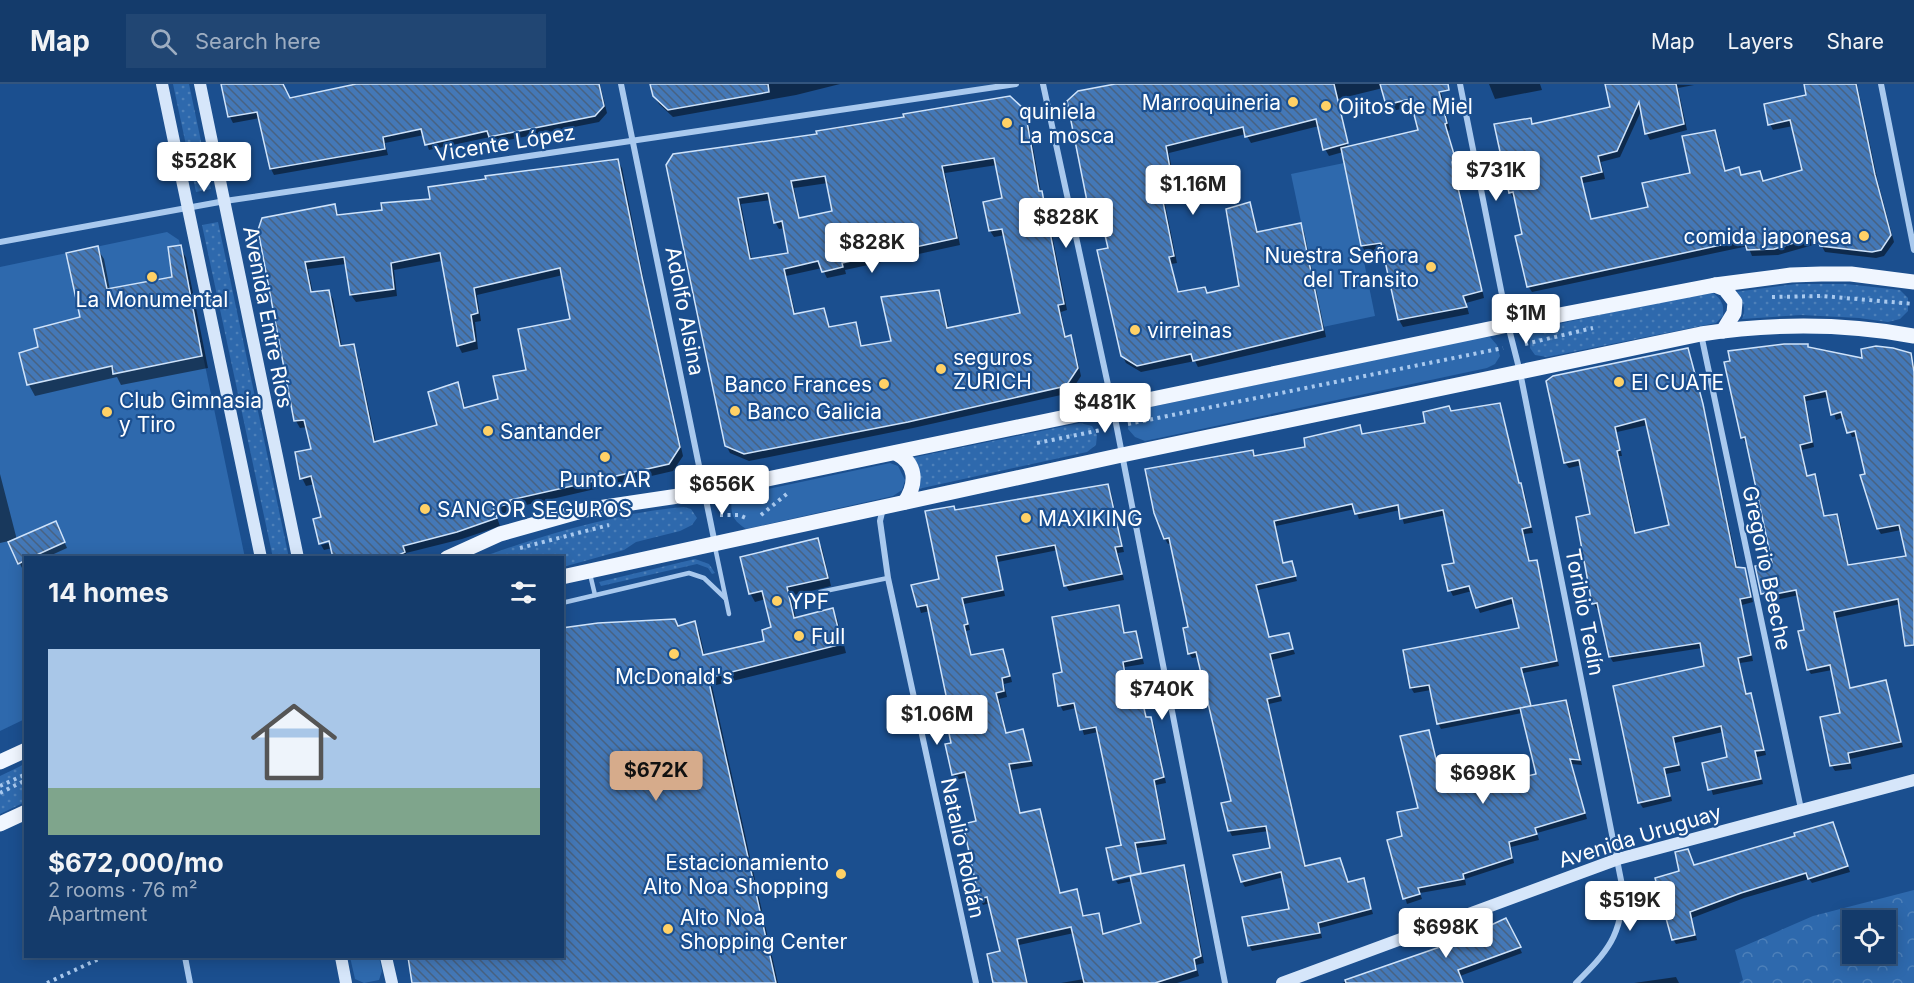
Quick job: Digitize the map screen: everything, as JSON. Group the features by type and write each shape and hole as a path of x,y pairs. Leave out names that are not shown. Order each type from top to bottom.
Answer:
{"main road":[{"path":"162,84 261,556"},
{"name":"Avenida Entre Ríos","path":"200,84 298,556"},
{"path":"451,556 500,534 585,510 705,492 1508,325 1715,285 1791,275 1821,274 1851,274 1914,282"},
{"path":"1715,285 1725,289 1735,302 1734,313 1723,331"},
{"path":"564,576 1122,455 1701,334 1781,325 1818,325 1914,336"},
{"path":"896,453 905,457 910,463 913,474 913,485 905,502"},
{"path":"0,762 24,751"},
{"name":"Avenida Uruguay","path":"1282,983 1618,859 1914,780"},
{"path":"0,824 24,813"},
{"path":"341,958 346,983"},
{"path":"386,958 392,983"}],"street":[{"name":"Adolfo Alsina","path":"621,84 715,544"},
{"name":"Vicente López","path":"0,243 225,201 1016,84"},
{"path":"1043,84 1113,408 1225,983"},
{"name":"Toribio Tedín","path":"1460,84 1623,890 1620,924 1606,951 1576,983"},
{"path":"1881,84 1914,250"},
{"name":"Gregorio Beeche","path":"1701,334 1801,809"},
{"name":"Natalio Roldán","path":"883,508 880,521 888,578 976,983"},
{"path":"185,958 190,983"}],"lane":[{"path":"715,544 729,614"},
{"path":"589,570 596,595"},
{"path":"564,603 689,573 704,578 725,598"},
{"path":"820,592 888,578"}],"path":[{"path":"1765,297 1822,296 1914,304"},
{"path":"1034,443 1603,326"},
{"path":"710,515 739,515 748,519 755,518 763,515 789,493 777,494"},
{"path":"710,515 719,511"},
{"path":"509,551 611,525"},
{"path":"0,786 24,775"},
{"path":"0,793 24,781"},
{"path":"46,983 101,958"}],"green space":[{"path":"173,84 189,84 211,189 196,192"},
{"path":"1344,163 1375,316 1323,327 1291,174"},
{"path":"218,222 289,556 273,556 202,225"},
{"name":"Club Gimnasia y Tiro","path":"167,232 179,240 245,556 24,556 24,719 0,731 0,267"},
{"path":"1796,284 1846,284 1900,290 1908,298 1908,311 1900,319 1888,322 1801,315 1742,319 1743,304 1735,292"},
{"path":"1713,293 1722,303 1723,308 1723,316 1716,323 1547,357 1535,355 1530,348 1530,335 1536,329 1649,304"},
{"path":"1490,337 1497,345 1500,356 1495,364 1487,368 1145,441 1135,437 1128,429 1129,418 1137,410"},
{"path":"1080,423 1092,426 1097,435 1096,445 1087,452 918,489 919,472 911,458"},
{"path":"890,463 898,466 905,480 902,490 893,496 746,529 733,516 732,498 740,495"},
{"path":"684,507 691,509 697,518 692,525 680,531 636,542 624,550 564,567 564,556 485,556 580,526"},
{"path":"695,559 709,564 715,573 712,574 708,568 697,564 601,586 599,582"},
{"path":"24,764 24,802 0,814 0,776"},
{"path":"1914,890 1914,983 1739,983 1743,980 1735,950 1813,916"},
{"path":"350,958 379,958 382,971 379,980 364,983 355,979"}],"building":[{"path":"221,84 283,84 290,98 356,84 599,84 604,106 595,116 489,137 487,131 425,145 421,129 383,137 385,149 270,169 257,112 228,117"},
{"path":"650,84 768,84 769,92 668,110 653,96"},
{"path":"1115,84 1334,84 1348,143 1323,150 1316,119 1245,137 1243,127 1166,146 1171,174 1158,177 1174,256 1169,257 1178,292 1205,287 1207,293 1239,286 1226,209 1250,202 1257,232 1301,223 1323,330 1193,361 1191,354 1137,366 1121,356 1097,250 1108,248 1100,214 1090,216 1067,101 1078,91"},
{"path":"1380,84 1448,84 1449,90 1439,92 1447,123 1445,124 1456,161 1452,162 1482,291 1463,296 1467,307 1398,320 1381,243 1361,246 1341,148 1418,130 1410,99 1386,105"},
{"path":"1605,84 1676,84 1684,124 1645,134 1639,102 1617,151 1598,156 1602,172 1581,177 1591,219 1648,207 1642,183 1690,173 1682,136 1715,130 1725,171 1739,167 1741,175 1760,171 1763,181 1802,170 1790,120 1768,125 1764,104 1806,95 1804,84 1856,84 1875,175 1891,235 1881,250 1872,252 1820,246 1817,236 1774,249 1747,250 1744,240 1527,287 1515,236 1522,234 1513,192 1509,193 1494,124 1531,118 1532,124 1610,107"},
{"path":"1010,96 1025,110 1039,191 1042,191 1064,304 1058,305 1065,337 1071,335 1078,368 1066,386 908,422 744,454 725,446 666,165 673,154 817,134 816,131 904,117 903,114","holes":["994,158 1002,198 983,202 989,231 1002,229 1020,313 947,328 939,290 881,297 891,341 861,346 856,322 829,327 824,308 794,314 784,269 818,261 822,272 843,267 842,263 957,238 942,166","825,176 832,211 799,218 791,181","768,193 774,223 782,221 788,253 750,259 738,198"]},
{"path":"618,159 680,447 669,464 510,500 511,504 493,507 497,518 457,532 403,546 405,552 397,556 333,556 329,541 319,544 313,519 321,517 311,476 300,479 295,452 311,449 304,420 294,421 258,230 262,218 335,204 337,215 382,210 381,203 430,199 428,187 486,179 485,176","holes":["440,253 457,346 475,341 471,315 478,313 474,288 560,268 570,319 518,329 526,370 493,376 498,399 464,408 458,382 428,392 437,425 374,442 354,344 340,346 329,290 311,292 305,262 344,257 350,295 394,289 391,263"]},
{"path":"181,245 202,356 113,374 112,366 27,385 19,353 38,347 34,329 80,317 66,253 98,246 107,289 172,277 168,247"},
{"path":"1784,344 1808,344 1808,347 1862,358 1861,349 1876,346 1911,353 1914,372 1914,645 1905,646 1898,599 1834,612 1850,688 1886,680 1901,742 1848,753 1850,763 1830,766 1820,717 1840,713 1830,665 1807,670 1798,631 1804,630 1796,590 1771,595 1771,592 1761,594 1755,566 1772,563 1745,437 1741,438 1724,362 1730,361 1728,351","holes":["1826,391 1831,415 1841,412 1847,433 1855,431 1865,474 1860,475 1877,529 1899,525 1906,556 1848,565 1837,514 1824,516 1815,474 1807,476 1800,445 1812,442 1804,396"]},
{"path":"1688,348 1703,404 1736,567 1745,568 1751,597 1740,599 1751,655 1738,658 1746,694 1751,693 1764,750 1755,751 1761,779 1708,790 1702,763 1727,757 1721,726 1673,737 1679,765 1664,768 1670,796 1638,803 1613,686 1704,666 1700,643 1609,657 1597,603 1592,604 1576,517 1590,514 1579,460 1564,463 1546,381 1553,376","holes":["1645,419 1669,525 1635,533 1617,451 1620,450 1615,427"]},
{"path":"1500,403 1531,527 1522,529 1529,561 1537,560 1557,661 1521,668 1531,706 1437,724 1429,685 1410,688 1403,650 1519,628 1512,598 1476,608 1469,586 1448,591 1442,565 1454,563 1443,510 1400,519 1398,505 1355,514 1352,504 1274,521 1283,563 1292,561 1296,576 1256,585 1269,637 1289,633 1293,649 1270,654 1280,696 1267,699 1305,866 1340,858 1348,882 1364,878 1371,909 1318,923 1320,933 1248,946 1242,917 1289,909 1281,872 1241,882 1233,855 1270,848 1266,826 1228,831 1221,803 1231,801 1196,652 1188,654 1183,628 1188,627 1169,538 1164,539 1154,513 1145,469 1253,450 1254,456 1305,447 1304,438 1360,425 1362,434 1425,423 1423,412 1449,406 1451,411"},
{"path":"1108,484 1122,546 1115,547 1122,574 1064,586 1055,545 996,556 1003,590 962,598 968,624 964,625 971,655 1003,649 1010,676 1002,678 1004,691 996,693 1006,733 1023,729 1031,761 1009,764 1020,813 1040,809 1060,893 1077,889 1083,916 1099,913 1103,934 1141,923 1130,876 1184,865 1201,956 1194,959 1196,970 1155,983 1084,983 1071,927 1017,939 1027,983 993,983 987,954 1000,951 987,897 979,899 963,824 976,821 965,772 952,775 945,744 951,743 946,719 951,719 927,605 917,607 911,585 939,579 925,511 954,506 955,510"},
{"path":"56,521 65,542 34,556 24,556 24,561 18,564 8,542"},
{"path":"818,538 828,578 787,587 794,618 833,608 842,644 708,678 776,983 412,983 408,958 564,958 564,628 598,623 675,619 678,626 695,621 703,655 764,641 762,630 771,627 762,591 749,594 740,557"},
{"path":"1119,605 1124,633 1136,631 1142,658 1123,662 1128,693 1140,691 1146,717 1151,717 1164,777 1154,780 1165,839 1135,843 1141,873 1113,880 1106,848 1122,845 1096,727 1080,730 1074,703 1058,706 1053,674 1062,672 1052,617"},
{"path":"1566,700 1580,760 1570,759 1585,813 1535,828 1537,834 1509,842 1512,858 1463,874 1464,879 1418,888 1420,894 1403,899 1387,840 1402,836 1397,812 1418,808 1400,736 1429,730 1441,780 1481,775 1484,786 1536,774 1520,708"},
{"path":"1833,822 1848,866 1808,879 1806,873 1690,912 1695,935 1672,940 1655,878 1679,871 1675,852 1688,849 1694,865 1795,836 1794,833"},
{"path":"1506,918 1521,947 1458,970 1463,983 1346,983 1345,980 1457,941"}],"place":[{"name":"Marroquineria","path":"1293,102"},
{"name":"Ojitos de Miel","path":"1326,106"},
{"name":"quiniela La mosca","path":"1007,123"},
{"name":"comida japonesa","path":"1864,236"},
{"name":"Nuestra Señora del Transito","path":"1431,267"},
{"name":"La Monumental","path":"152,277"},
{"name":"virreinas","path":"1135,330"},
{"name":"seguros ZURICH","path":"941,369"},
{"name":"El CUATE","path":"1619,382"},
{"name":"Banco Frances","path":"884,384"},
{"name":"Banco Galicia","path":"735,411"},
{"name":"Club Gimnasia y Tiro","path":"107,412"},
{"name":"Santander","path":"488,431"},
{"name":"Punto.AR","path":"605,457"},
{"name":"SANCOR SEGUROS","path":"425,509"},
{"name":"MAXIKING","path":"1026,518"},
{"name":"YPF","path":"777,601"},
{"name":"Full","path":"799,636"},
{"name":"McDonald's","path":"674,654"},
{"name":"Estacionamiento Alto Noa Shopping","path":"841,874"},
{"name":"Alto Noa Shopping Center","path":"668,929"}]}
